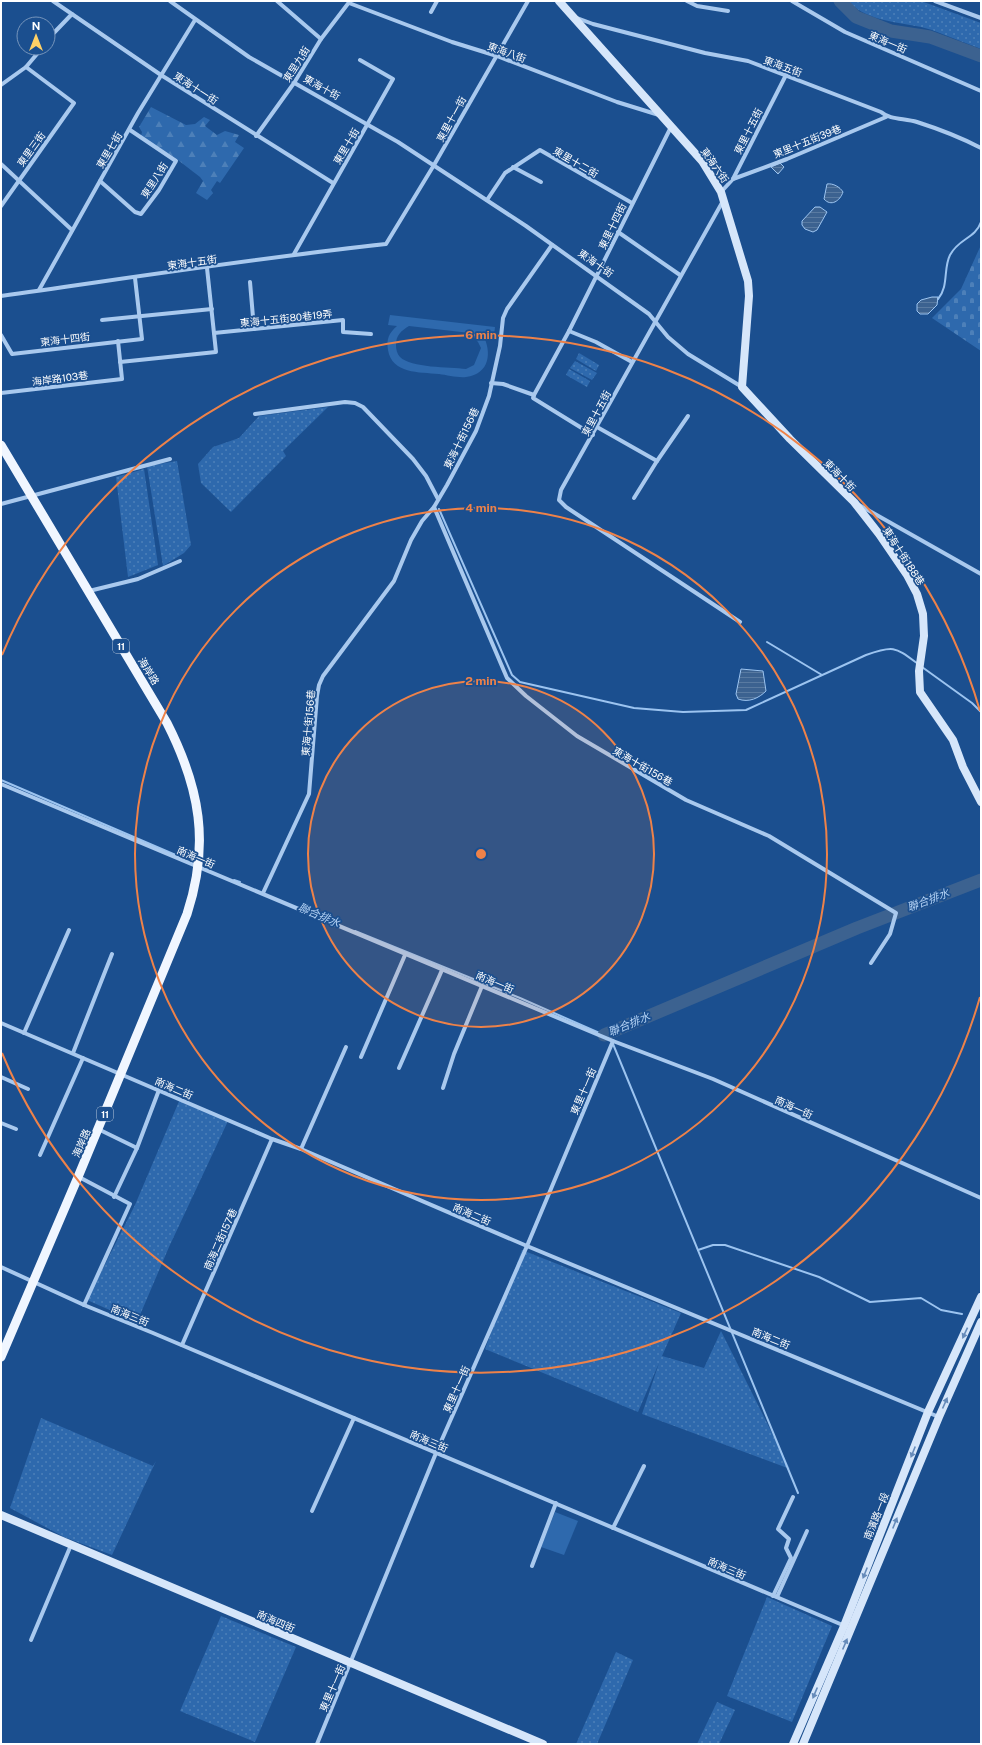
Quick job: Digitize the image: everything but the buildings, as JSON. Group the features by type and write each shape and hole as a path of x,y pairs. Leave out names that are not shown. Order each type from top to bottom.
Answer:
{"main road":[{"name":"海岸路","path":"1,445 167,723 180,748 189,772 196,802 199,832 198,876 194,895 187,914 78,1177 1,1357"}],"street":[{"name":"東海十一街","path":"53,1 161,75 256,136 334,183"},
{"path":"277,1 321,39"},
{"path":"431,12 437,1"},
{"name":"東里十一街","path":"386,244 434,165 528,1"},
{"name":"東海六街","path":"559,1 660,116 702,161 722,196 748,281 749,296 742,387"},
{"path":"687,1 697,6 728,11"},
{"name":"東海一街","path":"792,1 845,32 981,91"},
{"path":"935,1 981,18"},
{"name":"東海十街","path":"173,2 195,20 249,57 368,125 434,165 597,276 656,321 668,337 688,354 742,387 790,439 854,502 981,574"},
{"name":"東里九街","path":"256,136 294,83 321,39 349,2"},
{"name":"東海八街","path":"349,2 452,42 497,56 596,94 660,116"},
{"path":"56,31 72,14"},
{"name":"東海五街","path":"573,17 593,24 705,53 748,61 881,112 886,117 903,118 937,128 981,148"},
{"name":"東里七街","path":"39,290 161,75 195,20"},
{"path":"1,85 26,67 35,56"},
{"name":"東里十街","path":"294,254 368,125 392,79 360,60"},
{"name":"東里三街","path":"1,206 17,181 74,103 26,67"},
{"name":"東里十五街","path":"740,622 561,504 559,500 562,490 656,321 722,196 733,179 786,75"},
{"name":"東里十五街39巷","path":"733,179 787,159 886,117"},
{"name":"東里十四街","path":"534,395 569,331 671,127"},
{"name":"東里八街","path":"100,181 136,212 141,214 159,190 176,161 130,130"},
{"name":"東里十二街","path":"487,200 505,172 540,150 632,203"},
{"path":"1,164 17,181 72,230"},
{"path":"513,167 541,182"},
{"path":"618,232 680,275"},
{"name":"東海十五街","path":"1,296 208,268 294,254 386,244"},
{"name":"東海十街156巷","path":"263,893 309,794 317,696 323,676 394,581 411,540 422,521 434,507 476,431 489,396 500,346 503,318 507,309 552,245"},
{"path":"118,341 120,362 216,352 208,268"},
{"path":"135,278 139,316"},
{"path":"250,282 254,329"},
{"path":"102,320 212,309"},
{"name":"東海十四街","path":"1,335 12,354 142,338 139,316"},
{"name":"東海十五街80巷19弄","path":"214,333 342,320 343,332 371,334"},
{"path":"569,331 596,342 632,362"},
{"name":"海岸路103巷","path":"1,392 122,379 120,362"},
{"path":"491,383 503,384 534,395 533,398 593,435"},
{"path":"255,414 325,404 345,402 355,403 363,407 413,459 426,476 438,499"},
{"path":"634,498 688,416"},
{"path":"598,427 657,461"},
{"path":"1,504 170,459"},
{"name":"東海十街188巷","path":"854,502 879,534 907,575 917,594 923,614 924,625 920,668 920,692 953,740 963,767 981,802"},
{"name":"東海十街156巷","path":"434,507 507,678 526,696 577,736 686,800 769,836 896,913 890,934 870,963"},
{"path":"89,591 138,579 180,561"},
{"name":"南海一街","path":"1,784 198,864 405,955 613,1041 713,1080 981,1198"},
{"path":"24,1033 69,930"},
{"path":"73,1053 112,954"},
{"path":"362,1057 405,955"},
{"path":"399,1068 442,970"},
{"path":"443,1088 454,1054 482,986"},
{"name":"南海二街","path":"1,1023 272,1139 301,1149 527,1246 939,1417"},
{"name":"東里十一街","path":"317,1744 436,1453 527,1246 613,1041"},
{"path":"301,1149 346,1047"},
{"path":"40,1155 84,1058"},
{"path":"1,1078 28,1089"},
{"path":"114,1197 137,1148 159,1090"},
{"path":"1,1122 16,1129"},
{"path":"98,1129 137,1148"},
{"name":"南海二街157巷","path":"182,1345 272,1139"},
{"path":"78,1177 130,1204 84,1305"},
{"name":"南海三街","path":"1,1268 84,1305 182,1345 848,1627"},
{"name":"南濱路一段","path":"803,1744 928,1412 981,1297"},
{"name":"南濱路一段","path":"793,1744 848,1627 981,1322"},
{"path":"312,1511 354,1418"},
{"path":"613,1528 644,1466"},
{"path":"775,1596 791,1558 786,1548 789,1539 778,1529 793,1497"},
{"path":"532,1566 556,1503"},
{"name":"南海四街","path":"1,1515 543,1744"},
{"path":"775,1596 806,1531"},
{"path":"31,1640 71,1545"}],"green space":[{"path":"848,1 921,1 981,23 981,49 932,30 876,18 856,8"},
{"path":"151,107 186,125 195,124 204,117 210,120 205,126 217,135 225,131 239,135 235,142 244,148 220,183 217,181 211,190 213,193 207,200 196,193 203,181 200,177 174,157 141,136 142,132 139,127"},
{"path":"981,245 981,351 932,318 961,289"},
{"path":"390,315 495,327 494,336 483,335 488,348 487,361 484,367 480,372 474,375 456,377 415,372 401,368 395,364 391,358 387,343 390,334 397,326 388,325","holes":["409,326 470,333 481,348 474,365 466,369 421,365 405,361 400,357 396,350 398,336"]},
{"path":"579,353 599,365 596,371 576,359"},
{"path":"575,361 597,373 592,380 570,368"},
{"path":"569,369 590,381 587,387 566,375"},
{"path":"328,407 283,451 286,456 231,512 201,483 198,464 213,447 239,438 259,416"},
{"path":"177,461 191,545 184,553 163,566 147,466"},
{"path":"144,469 158,565 128,577 116,477"},
{"path":"180,1099 228,1121 169,1247 137,1322 87,1300 135,1205"},
{"path":"522,1250 681,1313 662,1356 704,1368 721,1331 790,1469 642,1414 659,1363 638,1412 485,1349"},
{"path":"41,1418 153,1466 156,1461 112,1555 64,1537 10,1508"},
{"path":"555,1512 578,1521 564,1555 541,1547"},
{"path":"767,1597 832,1626 792,1722 727,1696"},
{"path":"221,1616 296,1647 255,1742 180,1711"},
{"path":"616,1652 633,1660 597,1744 576,1744"},
{"path":"717,1702 735,1710 719,1744 697,1744"}],"shaded area":[{"path":"780,163 784,167 778,174 771,167"},
{"path":"827,184 832,184 840,188 843,192 840,198 835,202 830,203 824,199"},
{"path":"815,207 820,207 827,212 817,230 813,232 805,229 802,225 802,221"},
{"path":"938,297 937,305 928,314 920,314 917,311 917,304 921,300"},
{"path":"741,669 763,671 766,691 754,699 738,699 736,694"}],"waterway":[{"path":"840,1 856,17 891,31 930,37 981,56"},
{"path":"938,299 944,289 950,255 958,245 975,232 981,222"},
{"path":"439,509 512,675 520,682 634,708 683,712 746,710 866,655 883,650 894,649 918,664"},
{"path":"767,642 822,675"},
{"path":"922,667 972,703 981,712"},
{"path":"1,780 178,856"},
{"name":"聯合排水","path":"234,880 240,882"},
{"name":"聯合排水","path":"604,1035 857,928 981,880"},
{"name":"聯合排水","path":"355,931 520,998 604,1035"},
{"path":"613,1044 798,1493"},
{"path":"698,1250 713,1245 725,1245 819,1277 870,1302 921,1298 941,1310 962,1314"}]}
